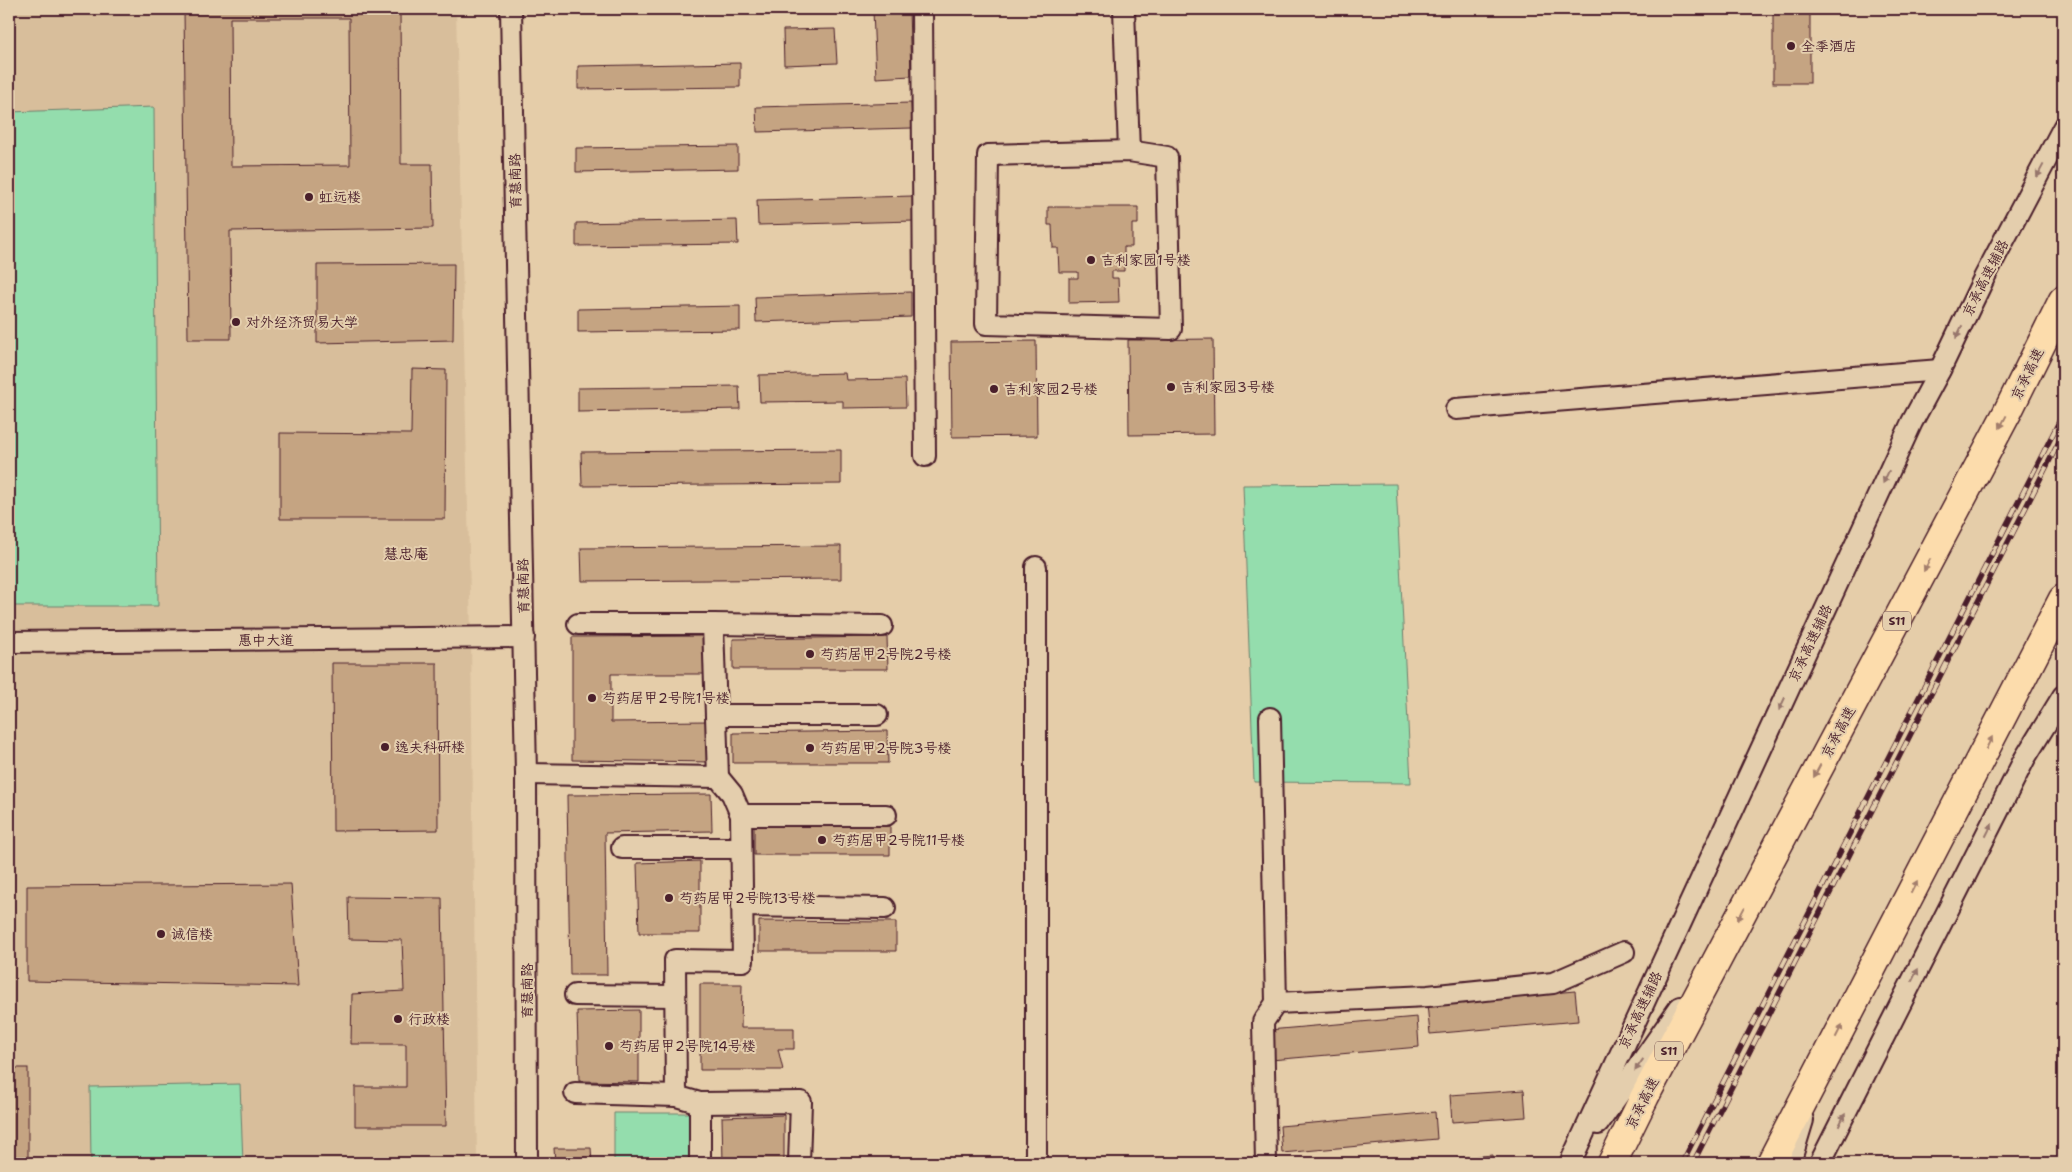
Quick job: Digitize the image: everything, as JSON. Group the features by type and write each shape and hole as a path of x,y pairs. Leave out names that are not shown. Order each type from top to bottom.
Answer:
{"highway":[{"name":"京承高速","path":"1612,1163 2007,413 2063,300"},
{"path":"1771,1163 2063,599"}],"street":[{"name":"育慧南路","path":"511,9 526,774 527,1163"},
{"path":"922,9 925,456"},
{"path":"1124,9 1129,151"},
{"name":"京承高速辅路","path":"1570,1163 1903,442 1984,278 2063,128"},
{"path":"1129,151 1167,157 1171,329 986,324 988,155 1129,151"},
{"path":"1456,409 1940,370"},
{"path":"1036,567 1036,1163"},
{"path":"578,624 882,626"},
{"path":"676,1096 675,960 743,961 741,815 732,794 718,777 713,624"},
{"name":"惠中大道","path":"9,642 524,637"},
{"path":"1820,1163 2026,758 2063,696"},
{"path":"716,715 878,715"},
{"path":"1266,1163 1263,1022 1276,1003 1270,718"},
{"path":"526,774 718,777"},
{"path":"741,815 886,815"},
{"path":"622,848 741,848"},
{"path":"742,906 885,908"},
{"path":"1570,1163 1728,940"},
{"path":"1276,1003 1428,996 1553,983 1624,952"},
{"path":"575,995 676,996"},
{"path":"1790,1163 1817,1075"},
{"path":"575,1093 676,1096 700,1103 801,1102 799,1163"},
{"path":"700,1103 700,1163"}],"shaded area":[{"name":"对外经济贸易大学","path":"9,9 456,9 471,636 477,1163 9,1163"}],"green space":[{"path":"154,107 158,606 9,606 9,112"},
{"path":"1396,484 1411,783 1254,782 1243,485"},
{"path":"240,1084 243,1163 91,1163 90,1087"},
{"path":"614,1113 696,1113 697,1163 614,1163"}],"building":[{"name":"虹远楼","path":"184,9 400,9 401,164 432,164 433,228 230,231 231,339 188,339","holes":["230,18 349,18 350,165 231,166"]},
{"name":"全季酒店","path":"1773,9 1810,9 1810,83 1773,83"},
{"path":"909,10 911,76 876,78 873,11"},
{"path":"835,29 837,63 784,65 783,30"},
{"path":"740,63 740,87 578,89 578,66"},
{"path":"911,103 912,128 757,132 756,107"},
{"path":"738,146 738,169 576,172 576,148"},
{"path":"913,196 914,221 758,225 757,200"},
{"name":"吉利家园1号楼","path":"1048,207 1138,207 1138,224 1132,224 1132,247 1124,247 1124,271 1112,271 1112,278 1118,278 1119,302 1069,303 1069,278 1078,278 1078,272 1059,272 1058,248 1053,248 1052,225 1048,225"},
{"path":"737,220 738,244 576,246 576,223"},
{"path":"454,264 453,340 317,343 317,265"},
{"path":"911,292 911,317 756,322 755,297"},
{"path":"740,306 740,330 578,332 578,309"},
{"name":"吉利家园3号楼","path":"1213,339 1214,434 1129,435 1128,340"},
{"name":"吉利家园2号楼","path":"1036,341 1037,436 952,437 951,342"},
{"path":"412,369 446,370 445,519 280,519 280,433 411,434"},
{"path":"845,373 846,380 905,379 906,407 843,408 843,401 760,402 759,375"},
{"path":"739,386 740,409 578,412 578,388"},
{"path":"841,450 841,484 582,486 581,452"},
{"path":"841,546 841,579 582,581 581,548"},
{"name":"芍药居甲2号院1号楼","path":"706,636 706,674 611,674 611,722 709,721 712,762 572,760 572,637"},
{"name":"芍药居甲2号院2号楼","path":"887,637 888,669 733,669 733,639"},
{"name":"逸夫科研楼","path":"332,663 437,663 438,830 333,831"},
{"name":"芍药居甲2号院3号楼","path":"887,731 888,763 733,763 733,733"},
{"path":"711,794 712,831 605,833 607,975 570,975 567,795"},
{"name":"芍药居甲2号院11号楼","path":"754,825 890,826 890,855 754,855"},
{"name":"芍药居甲2号院13号楼","path":"700,861 700,933 639,933 637,863"},
{"name":"诚信楼","path":"291,884 298,986 27,981 27,886"},
{"name":"行政楼","path":"348,897 442,898 446,1126 355,1126 355,1087 406,1087 406,1044 351,1044 352,994 404,991 402,940 349,939"},
{"path":"759,921 896,922 896,951 759,951"},
{"path":"700,984 742,984 741,1028 794,1028 794,1049 778,1049 783,1070 700,1070"},
{"path":"1575,991 1578,1021 1430,1034 1427,1004"},
{"name":"芍药居甲2号院14号楼","path":"639,1010 639,1082 579,1081 577,1011"},
{"path":"1417,1017 1419,1047 1271,1060 1269,1030"},
{"path":"9,1068 28,1068 28,1163 9,1163"},
{"path":"1524,1090 1526,1117 1452,1122 1450,1095"},
{"path":"1435,1112 1437,1139 1282,1153 1280,1126"},
{"path":"784,1115 784,1163 723,1163 722,1117"},
{"path":"554,1148 591,1148 592,1163 555,1163"},
{"path":"1493,1155 1493,1163 1458,1163 1457,1158"}],"railway":[{"path":"1682,1163 2063,414"},
{"path":"1693,1163 2063,434"}],"place":[{"name":"全季酒店","path":"1791,46"},
{"name":"虹远楼","path":"309,197"},
{"name":"吉利家园1号楼","path":"1091,260"},
{"name":"对外经济贸易大学","path":"236,322"},
{"name":"吉利家园3号楼","path":"1171,387"},
{"name":"吉利家园2号楼","path":"994,389"},
{"name":"芍药居甲2号院2号楼","path":"810,654"},
{"name":"芍药居甲2号院1号楼","path":"592,698"},
{"name":"逸夫科研楼","path":"385,747"},
{"name":"芍药居甲2号院3号楼","path":"810,748"},
{"name":"芍药居甲2号院11号楼","path":"822,840"},
{"name":"芍药居甲2号院13号楼","path":"669,898"},
{"name":"诚信楼","path":"161,934"},
{"name":"行政楼","path":"398,1019"},
{"name":"芍药居甲2号院14号楼","path":"609,1046"}],"district":[{"name":"慧忠庵","path":"406,554"}]}
